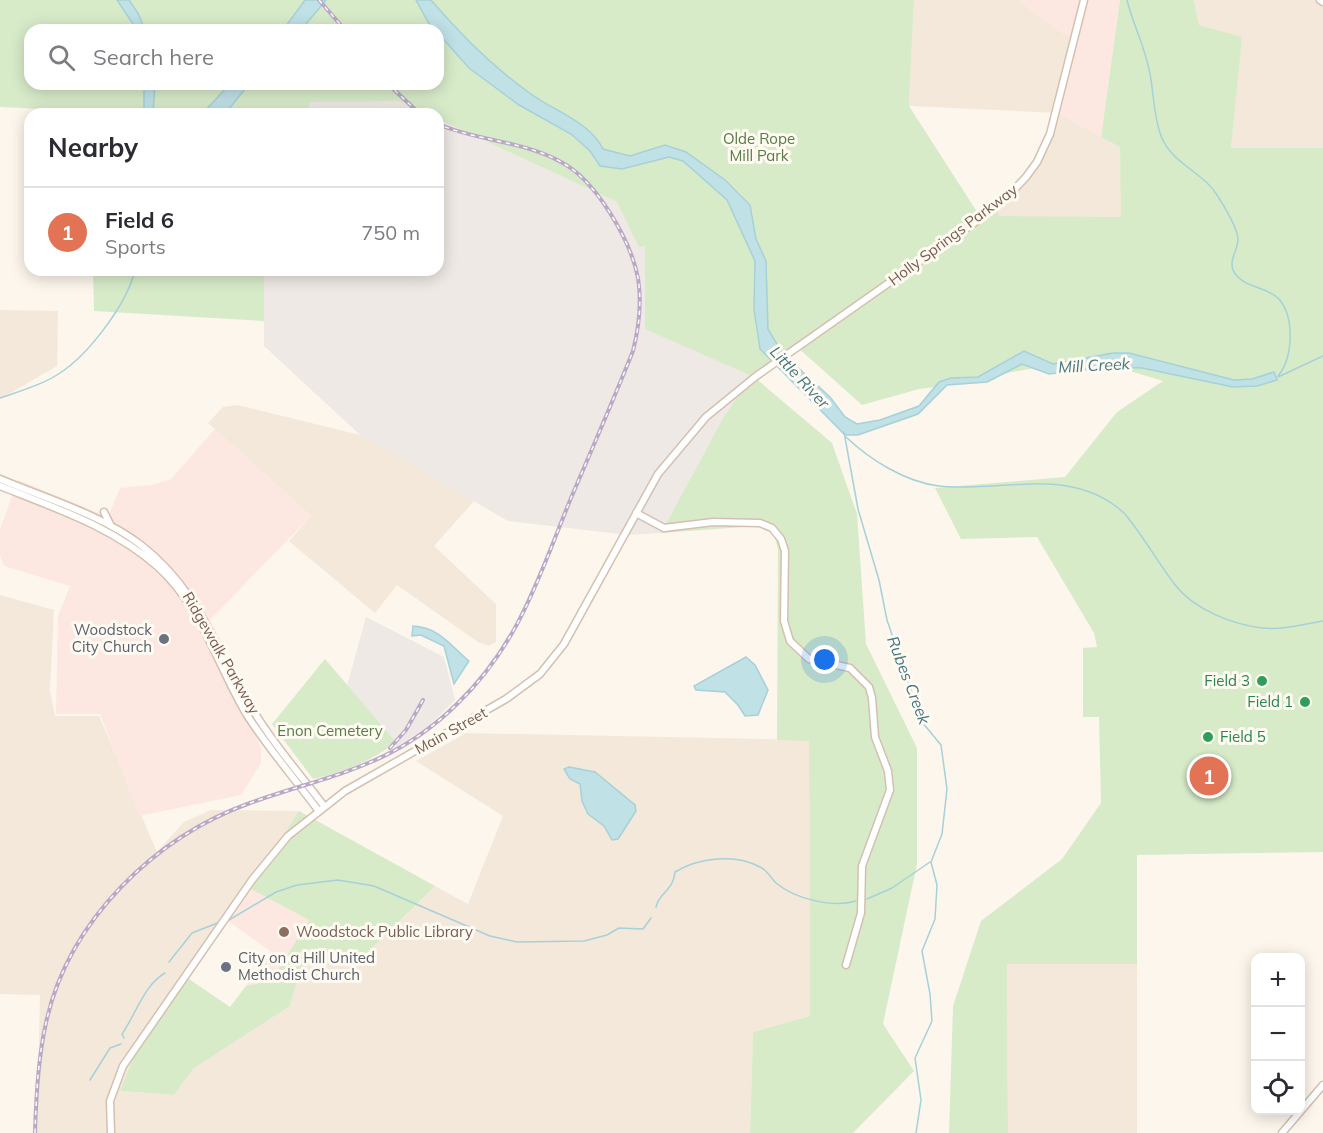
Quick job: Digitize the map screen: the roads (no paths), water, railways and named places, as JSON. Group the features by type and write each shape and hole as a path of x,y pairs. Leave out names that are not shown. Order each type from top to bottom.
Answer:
{"main road":[{"name":"Holly Springs Parkway","path":"813,337 974,223 1010,194 1026,177 1037,162 1050,135 1084,0"},
{"name":"Main Street","path":"111,1133 110,1101 123,1066 252,880 279,846 321,808 360,782 506,699 540,674 564,644 658,474 693,430 715,408 755,377 813,337"},
{"name":"Ridgewalk Parkway","path":"0,479 112,527 139,544 161,563 189,595 208,625 254,713 321,808"},
{"name":"Ridgewalk Parkway","path":"0,486 105,530 132,547 167,576 200,620 248,716 321,808"},
{"path":"104,513 112,527"},
{"path":"636,513 664,528 713,522 760,523 771,528 781,539 785,551 784,621 790,640 809,659 850,668 868,687 872,698 874,737 888,771 890,790 860,873 861,913 846,965"},
{"path":"1282,1133 1323,1085"}],"water":[{"path":"117,0 129,0 138,13 143,24 133,24"},
{"path":"305,0 326,0 306,24 287,24"},
{"path":"416,0 431,0 491,62 531,94 581,124 590,131 603,149 630,156 665,145 686,152 725,180 750,205 756,239 766,261 768,329 782,353 830,397 845,417 857,424 880,420 919,406 939,382 951,378 978,377 1024,351 1053,364 1113,353 1129,353 1234,380 1252,379 1274,372 1277,380 1257,386 1233,387 1142,368 1108,367 1049,374 1022,364 987,382 947,385 918,414 858,435 845,435 760,349 754,309 755,261 727,200 683,161 669,157 622,169 600,166 590,151 571,134 519,105 469,68 444,40 444,24 428,22"},
{"path":"144,90 155,90 153,108 144,108"},
{"path":"224,90 244,90 230,108 208,108"},
{"path":"413,626 422,627 437,634 469,661 454,684 444,646 421,635 412,636"},
{"path":"746,657 755,665 768,690 758,715 745,716 725,692 696,690 694,686"},
{"path":"569,767 595,772 635,805 636,811 618,839 612,840 604,826 588,814 582,801 580,784 570,779 564,769"}],"waterway":[{"path":"1127,0 1147,60 1156,120 1166,146 1172,154 1211,187 1230,217 1238,239 1232,262 1237,276 1248,284 1274,295 1284,307 1290,327 1290,338 1287,359 1278,376"},
{"path":"0,398 53,377 71,365 83,354 115,313 133,276"},
{"name":"Mill Creek","path":"1278,377 1323,356"},
{"name":"Rubes Creek","path":"844,432 858,509 879,580 887,620 922,722 941,745 947,789 942,834 931,862 937,885 935,919 922,951 930,994 932,1021 915,1058 921,1100 916,1133"},
{"name":"Little River","path":"846,437 888,468 926,484 963,487 1036,484 1059,485 1082,490 1104,499 1125,514 1176,586 1184,595 1204,609 1240,624 1263,628 1323,621"},
{"path":"656,907 660,898 672,884 675,872 694,863 717,859 739,860 760,867 784,889 804,898 826,903 856,901"},
{"path":"867,899 892,888 930,862"},
{"path":"229,920 276,892 297,885 338,880 374,886 490,936 517,942 584,941 607,935 619,928 643,929 651,918"},
{"path":"169,962 192,933 220,922"},
{"path":"124,1038 122,1034 146,992 165,973"},
{"path":"90,1080 110,1048 121,1044"}],"railway":[{"path":"319,0 340,24"},
{"path":"394,90 414,108"},
{"path":"35,1133 39,1064 46,1023 57,986 74,950 95,918 121,888 181,837 215,818 250,803 360,767 384,756 433,725 479,681 497,657 526,607 633,351 640,306 638,278 620,230 599,197 574,171 547,155 444,126"},
{"path":"390,748 406,730 423,700"}],"place":[{"name":"Woodstock City Church","path":"164,639"},
{"name":"Field 3","path":"1262,681"},
{"name":"Field 1","path":"1305,702"},
{"name":"Field 5","path":"1208,737"},
{"name":"Field 6","path":"1209,776"},
{"name":"Woodstock Public Library","path":"284,932"},
{"name":"City on a Hill United Methodist Church","path":"226,967"}],"park label":[{"name":"Olde Rope Mill Park","path":"759,148"},
{"name":"Enon Cemetery","path":"330,731"}]}
